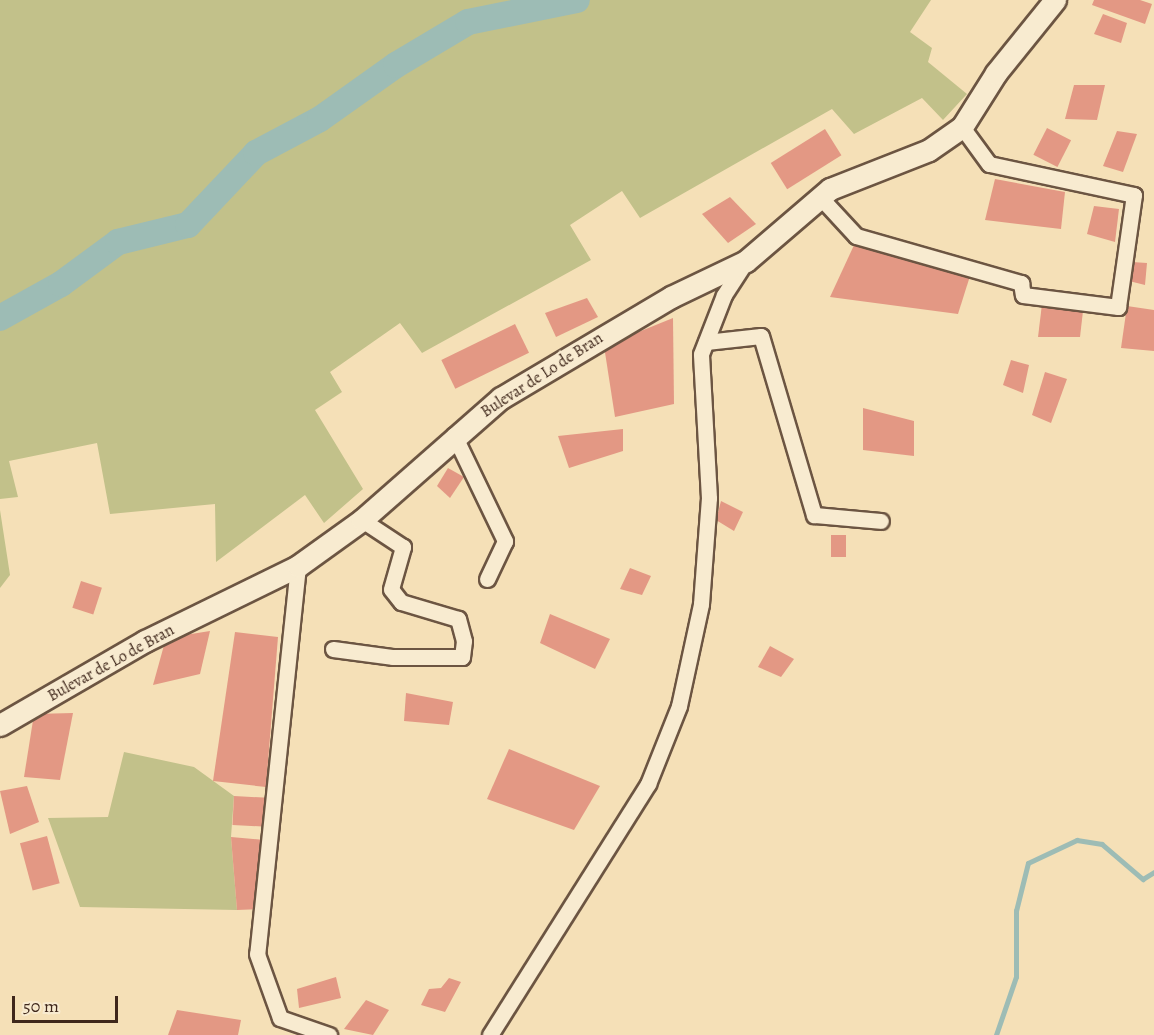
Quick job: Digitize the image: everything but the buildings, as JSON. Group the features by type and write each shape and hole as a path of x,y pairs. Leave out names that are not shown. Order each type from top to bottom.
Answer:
{"street":[{"name":"Bulevar de Lo de Bran","path":"0,725 145,641 298,566 362,520 454,435 501,398 671,297 746,261 830,189 928,150 962,127 996,73 1055,0"},
{"path":"820,197 855,236 1021,283 1023,295 1118,307 1134,195 989,164 962,127"},
{"path":"490,1035 648,784 679,706 701,604 710,498 701,354 724,296 746,261"},
{"path":"706,342 761,336 814,515 881,521"},
{"path":"454,435 505,541 487,579"},
{"path":"333,649 393,657 462,657 464,641 458,619 401,602 391,589 403,547 362,520"},
{"path":"298,566 257,954 280,1018 329,1035"}],"shaded area":[{"path":"0,0 931,0 910,32 932,48 928,62 967,94 943,120 922,98 854,134 832,109 640,218 622,191 570,225 591,260 422,353 400,323 330,372 342,392 315,410 363,489 324,523 305,495 216,562 215,504 110,514 97,443 9,461 18,497 0,499"},
{"path":"0,510 10,575 0,588"},
{"path":"124,752 194,767 234,796 231,837 237,910 80,907 48,818 108,817"}],"waterway":[{"path":"0,318 61,284 118,242 188,225 256,153 320,119 396,65 468,22 577,0"},
{"path":"996,1035 1016,977 1016,911 1028,863 1077,840 1102,844 1143,879 1154,872"}]}
